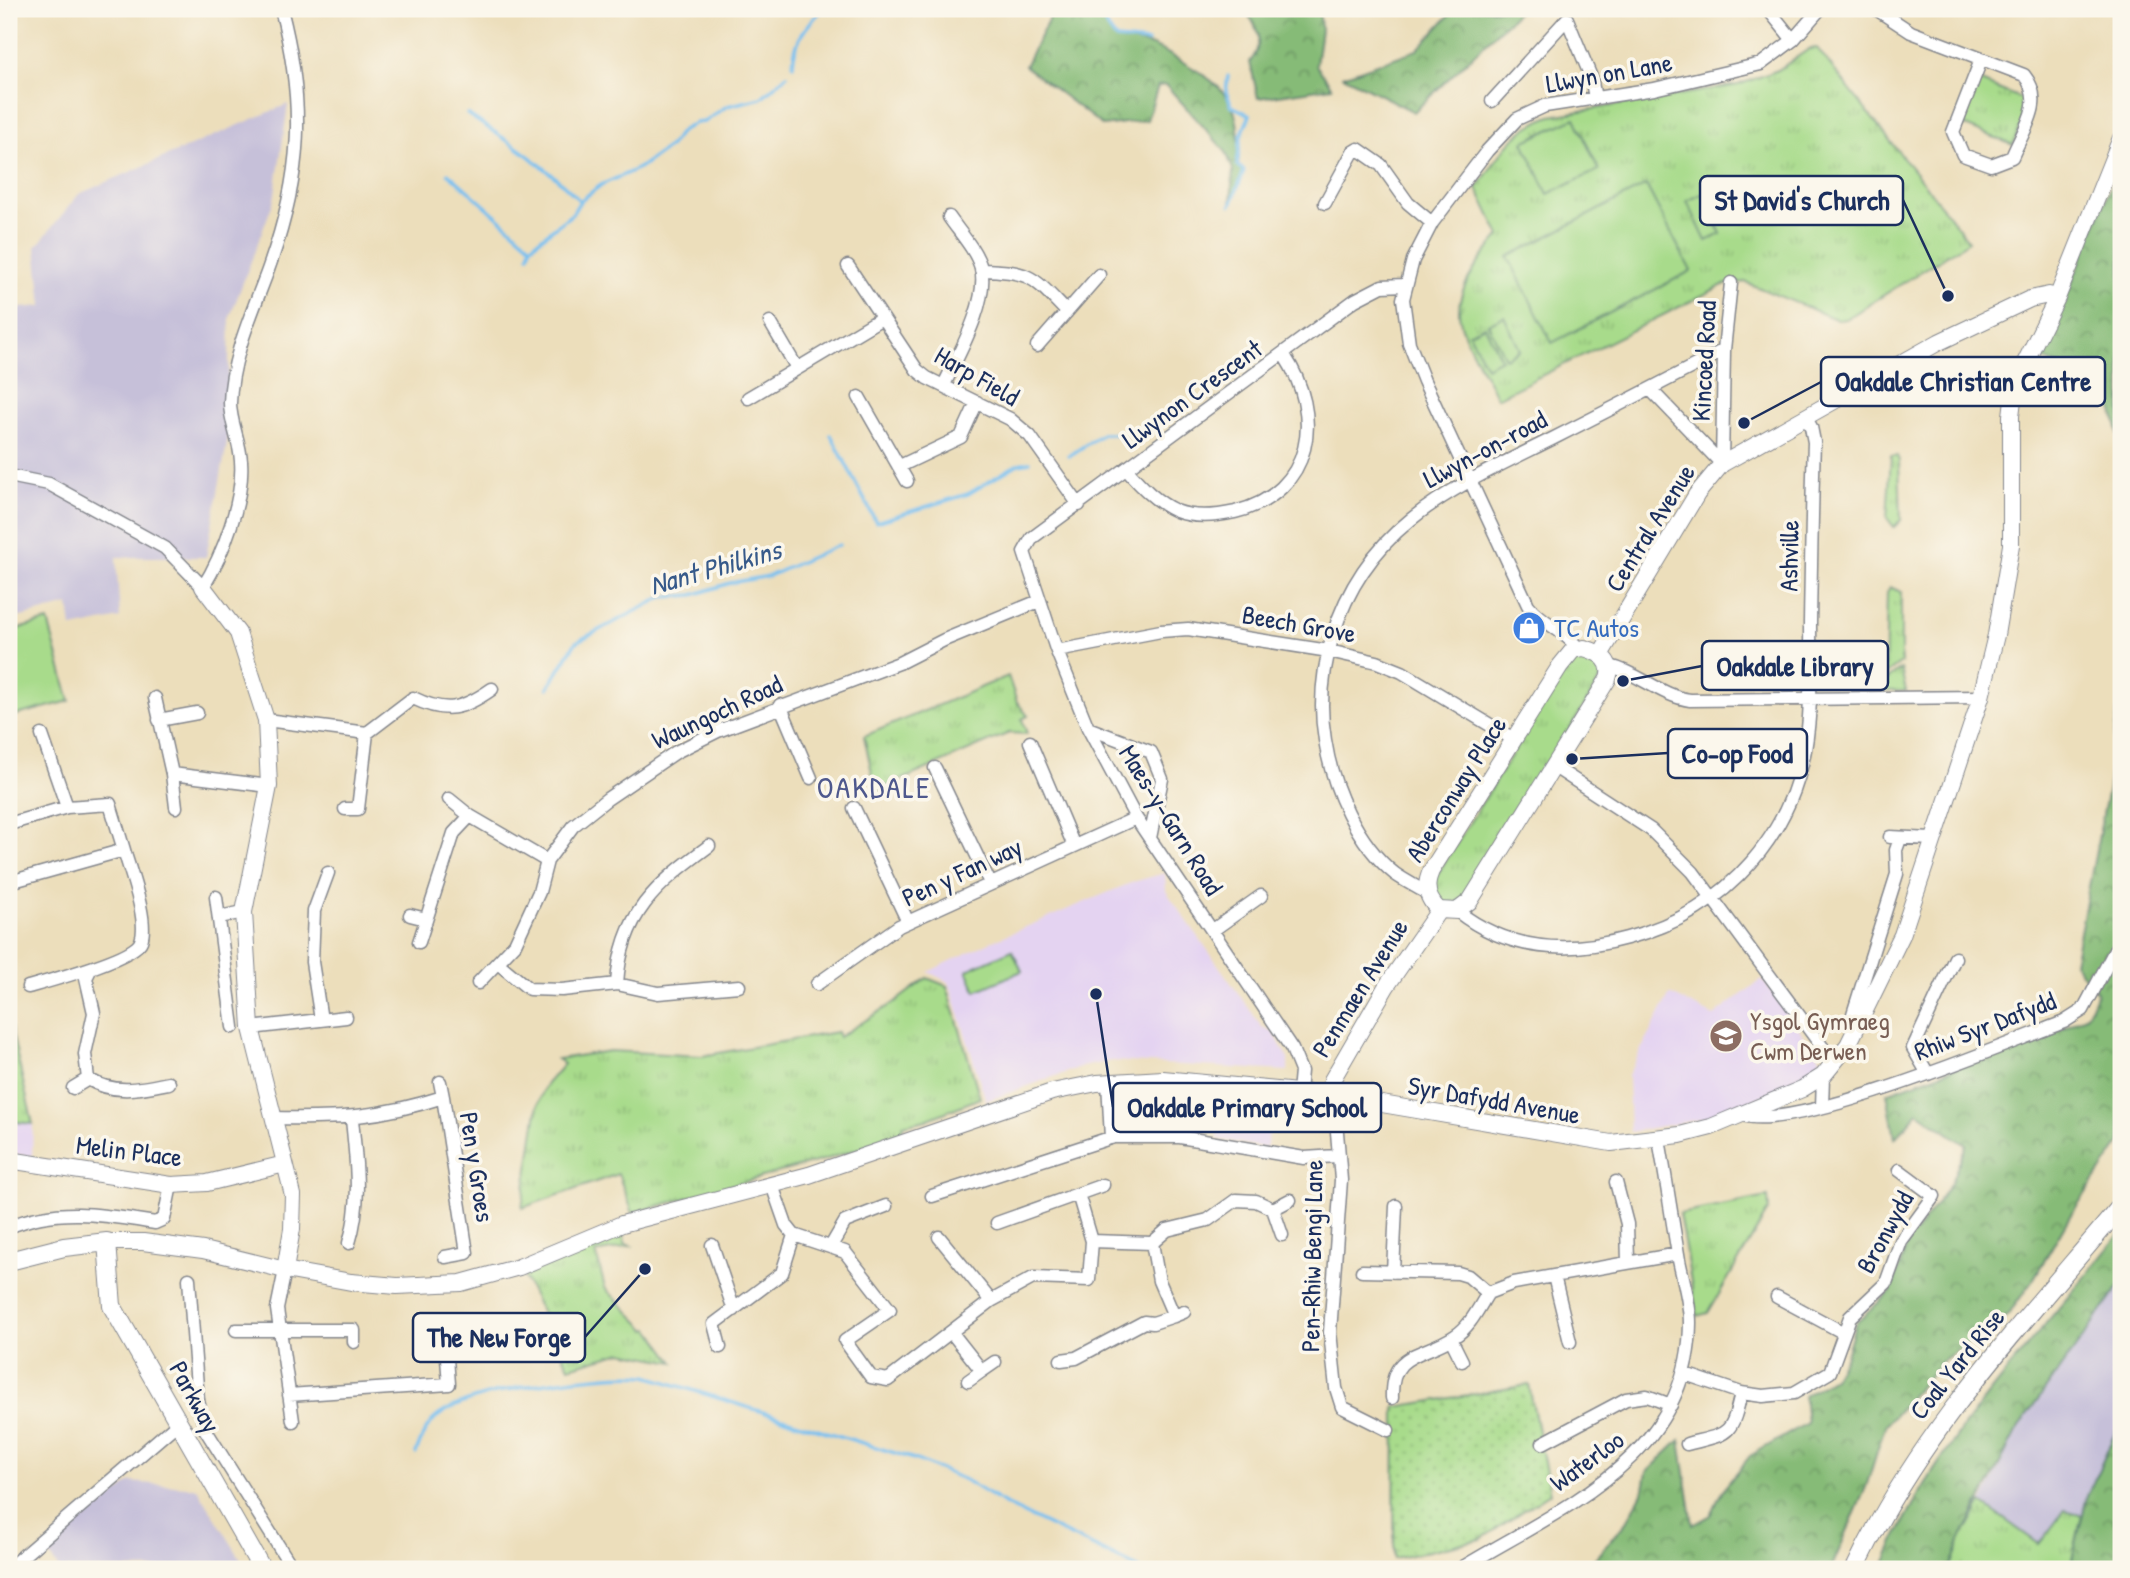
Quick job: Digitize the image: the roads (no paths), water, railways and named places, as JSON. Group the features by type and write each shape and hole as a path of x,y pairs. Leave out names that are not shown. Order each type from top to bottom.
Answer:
{"main road":[{"name":"Coal Yard Rise","path":"1855,1569 1877,1523 1932,1434 2121,1206"},
{"path":"9,1261 64,1247 107,1242"},
{"name":"Parkway","path":"107,1242 112,1306 262,1569"}],"street":[{"path":"203,587 220,561 242,463 230,403 241,346 268,270 297,163 299,136 295,77 281,9"},
{"path":"1768,9 1793,40"},
{"name":"Llwyn on Lane","path":"1578,649 1571,639 1535,614 1528,605 1423,381 1409,343 1405,323 1404,285 1432,223 1487,151 1517,119 1545,106 1725,75 1760,64 1793,40 1820,9"},
{"path":"1876,9 1911,32 2024,75 2033,87 2036,99 2012,157 1991,164 1963,155 1953,132 1981,60"},
{"path":"1492,101 1567,19 1591,77 1595,98"},
{"path":"1828,1071 1854,1035 1902,935 1981,697 2011,545 2011,398 2015,383 2057,298 2121,138"},
{"path":"1325,203 1353,152 1358,149 1381,165 1408,203 1432,223"},
{"path":"944,386 974,319 981,270 949,217"},
{"name":"Harp Field","path":"848,266 918,370 944,386 997,410 1030,436 1079,505"},
{"path":"981,270 1017,270 1033,279 1067,312"},
{"path":"1037,346 1099,275"},
{"name":"Kincoed Road","path":"1722,464 1724,351 1731,283"},
{"name":"Llwynon Crescent","path":"1025,559 1026,545 1031,538 1370,291 1404,285"},
{"name":"Central Avenue","path":"1605,661 1698,494 1722,464 1939,342 2030,299 2049,295 2057,298"},
{"path":"748,398 882,318"},
{"path":"769,322 797,368"},
{"name":"Llwyn-on-road","path":"1427,893 1395,873 1385,863 1352,818 1339,792 1323,729 1329,651 1351,590 1379,548 1424,507 1470,480 1724,351"},
{"name":"Llwynon Crescent","path":"1127,470 1158,500 1178,511 1224,514 1247,509 1266,498 1285,482 1299,464 1309,419 1298,377 1284,355"},
{"name":"Kincoed Road","path":"1650,389 1722,464"},
{"path":"859,397 907,481"},
{"path":"900,466 961,437 977,402"},
{"name":"Ashville","path":"1457,911 1487,931 1538,947 1577,948 1615,942 1650,931 1713,897 1749,867 1766,847 1779,824 1803,754 1809,699 1814,442 1805,416"},
{"path":"9,476 49,484 165,548 203,587 238,632 267,720 269,786 244,912 251,1028 293,1195 292,1229 277,1309 293,1421"},
{"name":"Maes-y-Garn Road","path":"1025,559 1057,652 1088,728 1136,818 1292,1049 1301,1071 1299,1092"},
{"name":"Waungoch Road","path":"478,982 499,964 515,944 540,892 547,861 573,826 636,779 676,752 718,731 780,705 899,663 955,635 1039,601"},
{"name":"Beech Grove","path":"1057,652 1161,631 1188,629 1329,651 1377,662 1402,672 1515,740"},
{"path":"1578,649 1590,649 1605,661 1679,699 1981,697"},
{"name":"Aberconway Place","path":"1439,910 1427,893 1427,880 1431,871 1567,657 1578,649"},
{"path":"1439,910 1457,911 1470,901 1608,679 1605,661"},
{"path":"351,809 367,733 413,698 438,710 471,704 492,689"},
{"path":"155,698 172,774 176,807"},
{"path":"780,705 811,778"},
{"path":"159,720 197,713"},
{"path":"267,720 367,733"},
{"path":"1088,728 1151,752 1162,779 1150,838"},
{"path":"42,735 67,807"},
{"path":"1030,742 1074,846"},
{"path":"1553,766 1651,831 1693,872 1713,897 1823,1048 1828,1071 1822,1107"},
{"path":"935,768 990,883"},
{"path":"172,774 269,786"},
{"path":"449,799 470,816 547,861"},
{"path":"9,824 67,807 110,804 143,927 141,942 133,952 99,963 90,970 28,987"},
{"path":"853,808 908,922"},
{"path":"419,942 454,833 470,816"},
{"name":"Pen y Fan way","path":"817,984 908,922 1136,818"},
{"path":"1854,1035 1853,1014 1897,874 1895,838 1932,839"},
{"path":"617,984 618,957 640,908 655,887 709,846"},
{"path":"17,880 124,850"},
{"path":"321,1020 312,962 314,911 328,873"},
{"path":"1213,930 1261,896"},
{"path":"216,897 233,1027"},
{"name":"Penmaen Avenue","path":"1331,1095 1332,1080 1386,987 1439,910"},
{"path":"219,917 244,912"},
{"path":"410,915 426,919"},
{"name":"Rhiw Syr Dafydd","path":"1743,1115 1766,1118 1822,1107 1928,1074 2064,1022 2083,1010 2121,939"},
{"path":"1928,1074 1913,1048 1955,958"},
{"path":"499,964 529,989 562,990 617,984 658,993 740,986"},
{"path":"88,1079 85,1054 94,1013 86,978 90,970"},
{"path":"230,1006 248,1002"},
{"path":"251,1028 346,1017"},
{"name":"Syr Dafydd Avenue","path":"107,1242 143,1242 203,1251 285,1270 397,1286 461,1283 519,1267 622,1224 772,1185 1052,1092 1108,1082 1163,1079 1331,1095 1590,1142 1659,1139 1711,1127 1743,1115 1828,1071"},
{"path":"88,1079 104,1088 137,1090 169,1083"},
{"path":"73,1088 88,1079"},
{"path":"440,1082 443,1097"},
{"path":"1108,1082 1111,1138"},
{"name":"Pen-Rhiw Bengi Lane","path":"1331,1095 1341,1180 1330,1332 1336,1388 1342,1407 1388,1430"},
{"name":"Pen y Groes","path":"273,1118 352,1119 398,1112 443,1097 471,1256 445,1257"},
{"path":"349,1243 357,1217 359,1187 352,1119"},
{"path":"932,1196 1111,1138 1180,1137 1304,1158 1337,1156"},
{"name":"Waterloo","path":"1460,1569 1624,1468 1643,1448 1671,1405 1685,1374 1690,1321 1659,1139"},
{"name":"Melin Place","path":"9,1160 171,1185 207,1183 285,1164"},
{"name":"Bronwydd","path":"1685,1374 1741,1393 1763,1396 1794,1393 1830,1371 1850,1317 1886,1283 1901,1241 1934,1196 1899,1170"},
{"path":"1616,1182 1627,1224 1628,1262"},
{"path":"9,1227 31,1217 82,1212 155,1223 164,1219 171,1185"},
{"path":"772,1185 786,1225 794,1235 845,1252 890,1310 845,1340 871,1377 888,1380 991,1301 1033,1278 1089,1280 1093,1241 1078,1194"},
{"path":"997,1223 1103,1185"},
{"path":"1093,1241 1152,1243 1167,1230 1208,1220 1236,1200 1256,1201 1273,1209 1282,1235"},
{"path":"1273,1209 1290,1200"},
{"path":"831,1246 845,1222 886,1206"},
{"path":"1393,1272 1396,1206"},
{"path":"720,1348 714,1324 782,1273 794,1235"},
{"path":"939,1237 991,1301"},
{"path":"1061,1360 1076,1358 1144,1322 1153,1323 1179,1314 1159,1281 1152,1243"},
{"path":"712,1245 734,1310"},
{"path":"1392,1398 1391,1381 1402,1362 1451,1339 1466,1325 1488,1293 1514,1283 1678,1254"},
{"path":"1362,1271 1458,1273 1468,1276 1488,1293"},
{"path":"1553,1276 1570,1342"},
{"path":"189,1279 198,1400 205,1429 293,1569"},
{"path":"1777,1297 1844,1333"},
{"path":"289,1395 449,1384 445,1333 496,1320"},
{"path":"236,1330 354,1330 354,1342"},
{"path":"952,1333 982,1371"},
{"path":"1451,1339 1462,1361"},
{"path":"968,1381 995,1363"},
{"path":"1687,1444 1723,1434 1734,1424 1741,1393"},
{"path":"1543,1443 1626,1399 1647,1396 1671,1405"},
{"path":"9,1568 179,1422"}],"waterway":[{"path":"793,65 802,34 823,9"},
{"name":"Nant Philkins","path":"1077,9 1083,15 1098,14 1116,39 1148,42"},
{"path":"529,255 531,246 572,214 580,201 601,185 639,168 670,146 681,131 695,123 704,122 727,106 761,98 787,75"},
{"name":"Nant Philkins","path":"1228,76 1226,92 1232,106 1250,115 1241,136 1237,165 1244,171 1231,205"},
{"path":"467,114 540,165 580,201"},
{"path":"448,173 531,246"},
{"name":"Nant Philkins","path":"1069,456 1102,434 1119,434"},
{"name":"Nant Philkins","path":"831,435 876,522 968,494 1018,464 1030,462"},
{"name":"Nant Philkins","path":"548,688 576,642 663,597 693,595 730,583 769,576 839,545"},
{"path":"416,1453 424,1433 438,1416 480,1397 570,1380 647,1376 914,1459 963,1479 1010,1507 1140,1569"}],"place":[{"name":"St David's Church","path":"1948,296"},
{"name":"Oakdale Christian Centre","path":"1744,423"},
{"name":"TC Autos","path":"1529,628"},
{"name":"Oakdale Library","path":"1623,681"},
{"name":"Co-op Food","path":"1572,759"},
{"name":"Oakdale Primary School","path":"1096,994"},
{"name":"Ysgol Gymraeg Cwm Derwen","path":"1726,1036"},
{"name":"The New Forge","path":"645,1269"}],"district":[{"name":"OAKDALE","path":"874,788"}]}
